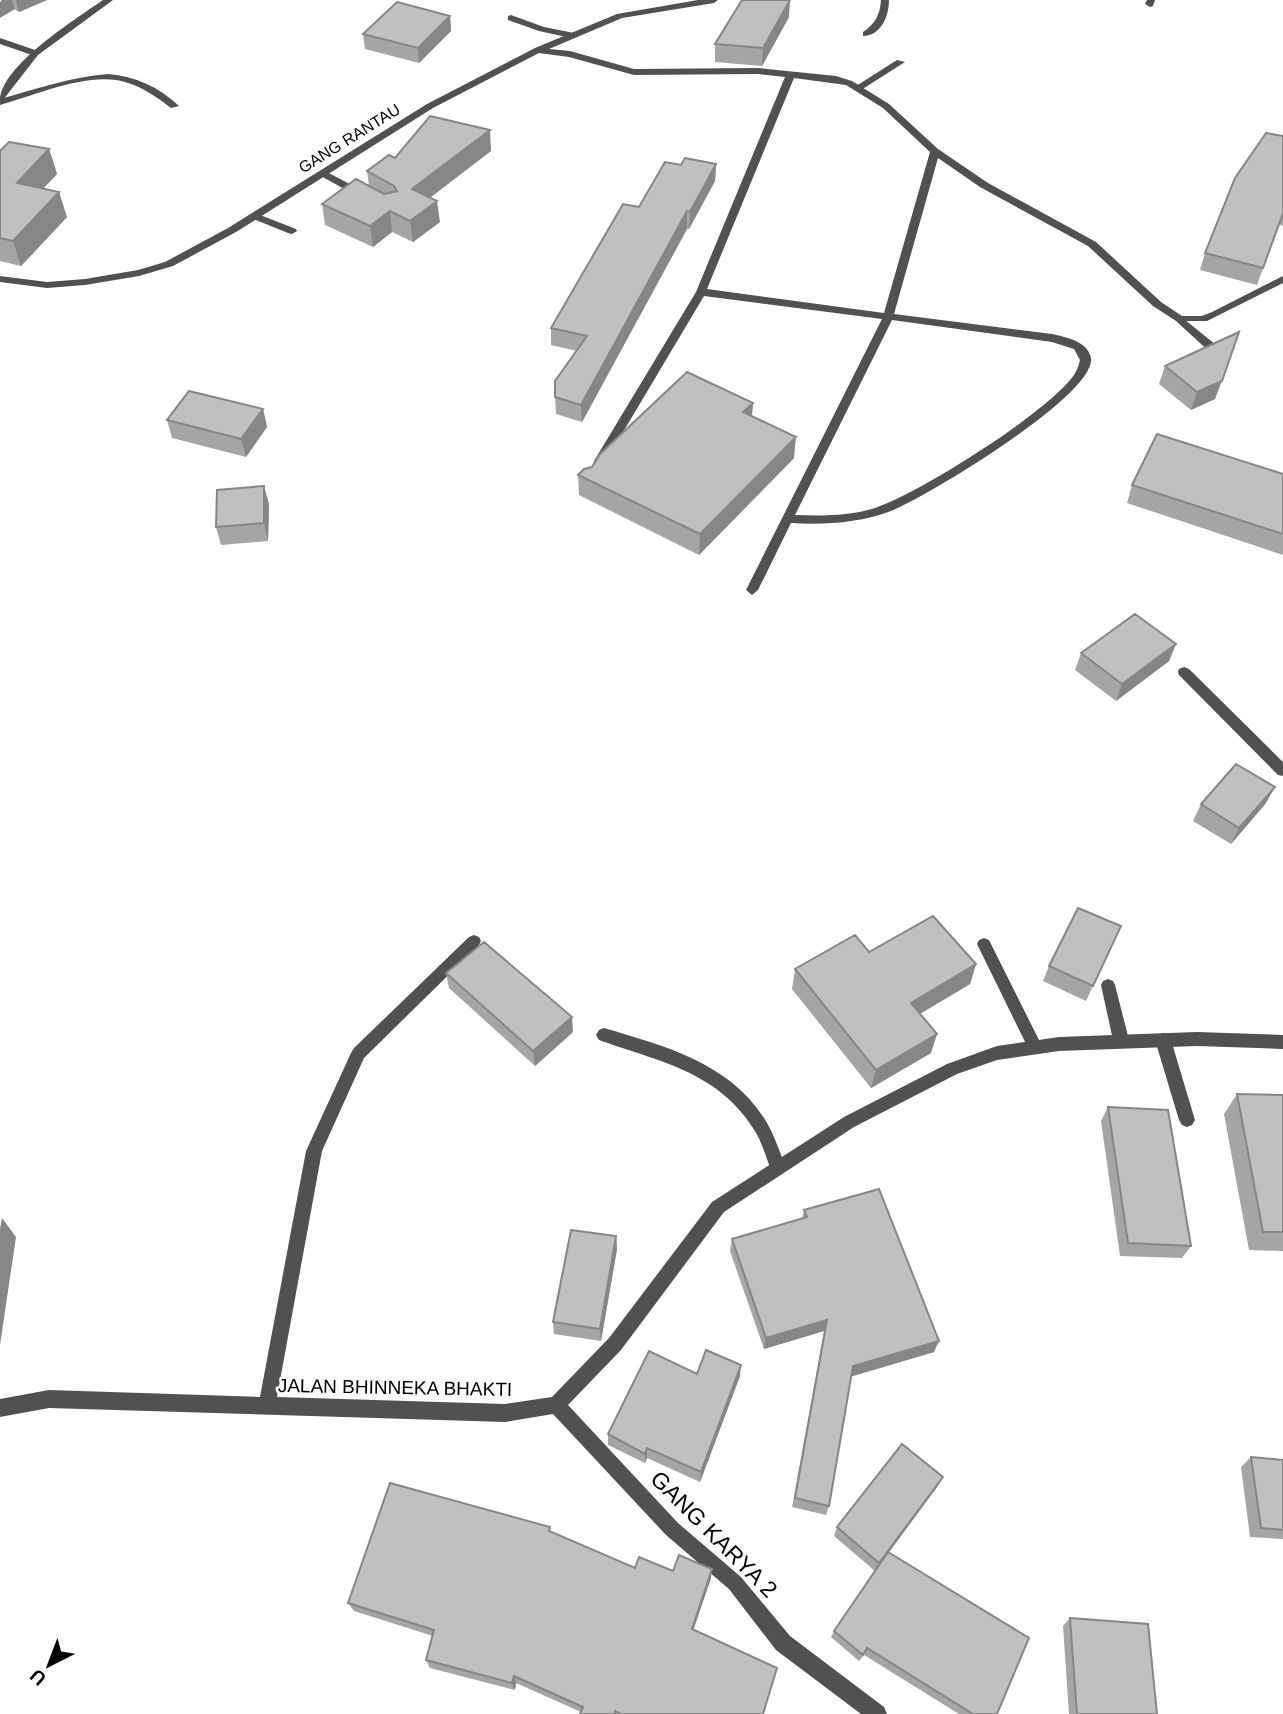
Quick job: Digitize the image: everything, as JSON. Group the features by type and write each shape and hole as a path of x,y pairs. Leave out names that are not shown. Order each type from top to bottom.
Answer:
{"street":[{"path":"0,100 35,52 108,0"},
{"name":"GANG RANTAU","path":"0,279 63,284 139,273 194,253 430,106 538,50 571,34 620,16 714,0"},
{"path":"866,34 878,26 883,16 885,0"},
{"path":"512,18 542,29 571,34"},
{"path":"0,41 35,52"},
{"path":"538,50 555,51 622,70 647,73 741,70 836,79 858,88 886,106 935,151 984,185 1092,244 1163,309 1180,319 1216,351"},
{"path":"858,88 901,62"},
{"path":"593,472 701,292 791,74"},
{"path":"0,100 99,78 132,81 158,94 174,106"},
{"path":"752,590 888,317 935,151"},
{"path":"323,173 369,198"},
{"path":"255,216 292,231"},
{"path":"1180,319 1203,319 1216,314 1283,279"},
{"path":"701,292 1052,338 1078,347 1084,354 1086,363 1081,374 1062,394 984,453 931,487 887,508 860,516 823,521 789,519"},
{"path":"1184,672 1283,771"},
{"path":"267,1406 314,1151 359,1053 474,941"},
{"path":"985,944 1035,1047"},
{"path":"1108,985 1121,1040"},
{"path":"604,1035 684,1059 731,1086 759,1122 778,1167"},
{"path":"556,1405 615,1344 718,1207 849,1122 952,1069 997,1053 1035,1047 1121,1040 1283,1042"},
{"path":"1163,1040 1187,1121"},
{"name":"JALAN BHINNEKA BHAKTI","path":"0,1408 49,1399 505,1413 556,1405"},
{"name":"GANG KARYA 2","path":"556,1405 673,1529 735,1583 783,1643 877,1714"}],"building":[{"path":"742,0 790,0 763,48 715,44"},
{"path":"397,2 450,16 418,48 363,34"},
{"path":"430,116 490,130 412,189 437,201 410,221 390,211 370,226 322,204 356,179 384,194 397,191 394,186 367,171 389,155 395,158"},
{"path":"1266,133 1283,136 1283,213 1263,268 1205,253 1235,178"},
{"path":"9,142 49,149 17,183 59,192 13,241 0,238 0,151"},
{"path":"685,158 716,164 690,212 687,211 581,405 555,397 555,381 587,336 551,328 623,204 639,207 665,162 681,165"},
{"path":"1239,332 1222,381 1197,392 1165,366"},
{"path":"687,372 753,403 743,412 796,437 700,534 578,475 584,469 592,467 600,454"},
{"path":"189,391 263,409 241,439 167,420"},
{"path":"1157,434 1283,474 1283,534 1132,485"},
{"path":"264,486 264,523 216,527 217,490"},
{"path":"1135,614 1176,644 1122,684 1081,653"},
{"path":"1236,764 1275,787 1239,828 1201,804"},
{"path":"1078,908 1121,926 1093,986 1049,966"},
{"path":"933,916 976,964 911,1003 937,1034 876,1070 795,969 855,935 869,952"},
{"path":"484,942 572,1017 533,1051 446,973"},
{"path":"1237,1094 1283,1095 1283,1232 1263,1232"},
{"path":"1108,1107 1168,1110 1191,1246 1128,1243"},
{"path":"879,1189 939,1341 853,1366 829,1506 795,1498 827,1320 766,1338 732,1239 807,1217 804,1210"},
{"path":"571,1230 616,1236 600,1329 553,1322"},
{"path":"706,1350 741,1365 701,1472 647,1448 645,1454 608,1434 649,1351 697,1374"},
{"path":"902,1444 943,1477 879,1563 837,1527"},
{"path":"1251,1457 1283,1460 1283,1530 1261,1528"},
{"path":"390,1483 550,1527 549,1531 635,1568 639,1557 673,1571 679,1555 712,1569 692,1629 777,1668 763,1714 621,1714 615,1711 615,1714 580,1714 583,1707 514,1676 512,1683 426,1660 434,1630 348,1603"},
{"path":"888,1552 1029,1638 997,1714 973,1714 867,1648 863,1655 834,1631"},
{"path":"1070,1618 1148,1624 1157,1714 1077,1714"}]}
